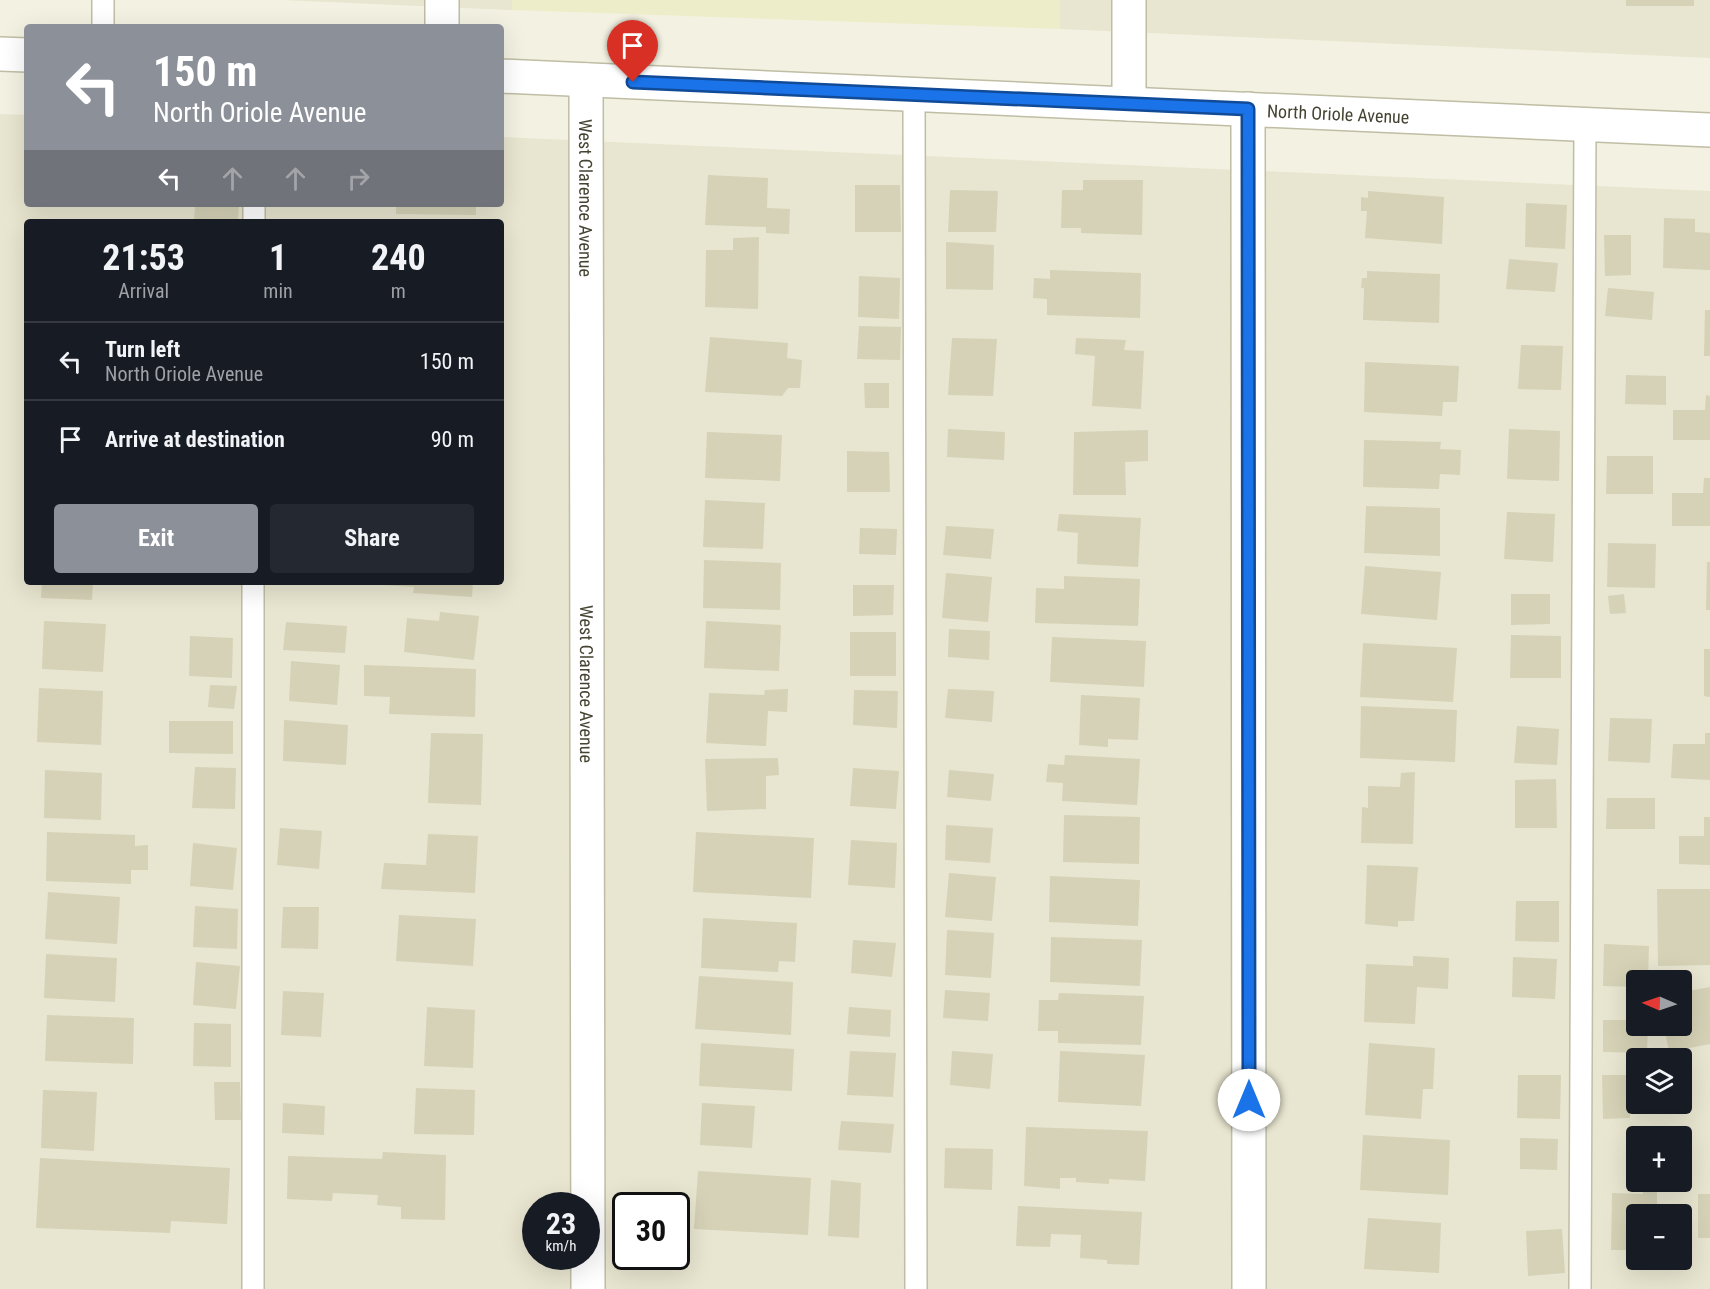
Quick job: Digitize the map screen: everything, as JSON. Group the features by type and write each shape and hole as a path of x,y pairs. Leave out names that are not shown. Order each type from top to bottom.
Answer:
{"street":[{"path":"442,0 442,24"},
{"path":"1129,0 1129,104"},
{"path":"0,54 24,55"},
{"name":"North Oriole Avenue","path":"504,76 1710,130"},
{"name":"West Clarence Avenue","path":"586,80 588,1289"},
{"path":"1248,109 1249,1289"}],"lane":[{"path":"103,0 103,24"},
{"path":"914,94 916,1289"},
{"path":"1580,1289 1585,124"},
{"path":"253,585 253,1289"}],"shaded area":[{"path":"282,0 512,0 512,10"},
{"path":"512,0 1060,0 1060,29 512,10"},
{"path":"1060,0 1710,0 1710,58 1060,29"},
{"path":"0,114 24,115 24,207 504,207 504,137 1710,191 1710,1289 0,1289"}],"building":[{"path":"1626,0 1694,0 1694,6 1626,6"},
{"path":"708,175 768,178 767,208 790,209 789,234 766,233 766,227 705,225"},
{"path":"1083,180 1143,180 1142,235 1081,233 1081,228 1061,228 1062,190 1083,190"},
{"path":"855,185 900,185 901,232 855,232"},
{"path":"950,190 998,191 996,232 948,232"},
{"path":"1368,191 1444,197 1442,244 1365,238 1367,211 1361,211 1361,197 1368,198"},
{"path":"1526,203 1567,205 1565,249 1525,247"},
{"path":"195,207 239,207 238,219 194,219"},
{"path":"396,207 476,207 476,215 396,214"},
{"path":"1664,218 1695,219 1695,232 1710,233 1710,270 1663,268"},
{"path":"1604,235 1631,235 1631,275 1605,276"},
{"path":"759,237 758,309 705,307 706,250 733,250 733,238"},
{"path":"946,242 994,245 993,290 946,289"},
{"path":"1509,259 1558,263 1555,292 1506,289"},
{"path":"1050,270 1141,273 1140,318 1047,315 1047,299 1033,298 1034,278 1050,279"},
{"path":"1367,271 1440,274 1439,323 1363,320 1364,288 1361,288 1362,278 1367,278"},
{"path":"859,276 900,278 899,319 858,317"},
{"path":"1608,288 1654,292 1652,320 1605,316"},
{"path":"1705,310 1710,310 1710,356 1704,356"},
{"path":"859,326 901,327 900,360 857,359"},
{"path":"710,337 788,343 787,358 802,360 800,388 788,388 782,396 705,392"},
{"path":"952,338 997,339 993,396 948,395"},
{"path":"1076,338 1126,340 1124,350 1144,351 1141,409 1092,406 1095,356 1075,354"},
{"path":"1521,345 1563,346 1561,390 1518,389"},
{"path":"1365,362 1459,366 1457,402 1443,402 1442,416 1364,412"},
{"path":"1626,375 1666,376 1666,405 1625,404"},
{"path":"864,383 889,383 889,408 865,408"},
{"path":"1706,395 1710,396 1710,440 1673,440 1673,410 1705,410"},
{"path":"948,429 1005,432 1004,460 947,457"},
{"path":"1509,429 1560,431 1559,481 1507,479"},
{"path":"1148,430 1148,461 1125,462 1126,495 1073,495 1074,432"},
{"path":"707,432 782,435 780,481 705,478"},
{"path":"1364,440 1441,442 1440,449 1461,450 1460,475 1440,474 1439,489 1363,487"},
{"path":"847,451 889,452 890,492 847,492"},
{"path":"1607,456 1653,456 1653,494 1606,494"},
{"path":"1704,478 1710,478 1710,526 1672,526 1672,493 1703,493"},
{"path":"705,500 765,503 763,549 703,547"},
{"path":"1366,506 1440,508 1440,556 1364,553"},
{"path":"1507,512 1555,514 1553,562 1504,559"},
{"path":"1059,514 1141,518 1138,567 1077,564 1078,533 1057,531"},
{"path":"946,526 994,529 991,559 943,555"},
{"path":"860,528 897,529 896,555 859,554"},
{"path":"1608,543 1656,544 1655,588 1607,587"},
{"path":"704,560 781,563 780,610 703,608"},
{"path":"1707,562 1710,562 1710,610 1706,610"},
{"path":"1365,566 1441,572 1437,620 1361,614"},
{"path":"946,573 992,577 988,622 942,618"},
{"path":"1064,576 1140,579 1138,626 1035,623 1036,588 1064,589"},
{"path":"42,585 93,585 92,600 41,598"},
{"path":"383,585 473,585 472,597 413,593 414,587"},
{"path":"853,585 894,585 893,615 853,616"},
{"path":"1511,594 1550,594 1550,624 1511,625"},
{"path":"1624,594 1626,613 1610,614 1608,596"},
{"path":"440,612 479,616 474,660 404,652 407,618 439,621"},
{"path":"44,621 106,624 103,672 42,669"},
{"path":"706,621 781,625 779,671 704,668"},
{"path":"286,622 347,626 345,653 283,650"},
{"path":"949,629 990,631 989,660 948,657"},
{"path":"850,632 896,632 896,676 850,676"},
{"path":"1511,635 1561,636 1561,678 1510,678"},
{"path":"190,636 233,638 232,678 189,676"},
{"path":"1052,637 1146,641 1144,687 1050,682"},
{"path":"1363,643 1457,648 1453,702 1360,697"},
{"path":"1704,649 1710,649 1710,697 1704,696"},
{"path":"291,661 340,665 337,705 289,701"},
{"path":"364,665 476,669 475,717 389,714 390,697 364,696"},
{"path":"210,685 237,686 234,709 208,707"},
{"path":"39,688 103,691 101,745 37,742"},
{"path":"788,689 787,712 768,711 766,746 706,743 709,693 764,695 765,690"},
{"path":"948,689 994,691 992,722 945,718"},
{"path":"854,690 898,691 897,728 853,725"},
{"path":"1081,695 1140,698 1138,740 1108,739 1108,747 1079,745"},
{"path":"1361,706 1457,710 1455,762 1360,758"},
{"path":"1610,718 1652,719 1650,763 1608,761"},
{"path":"284,720 348,725 346,765 283,761"},
{"path":"169,721 233,721 233,754 169,753"},
{"path":"1517,726 1559,729 1557,765 1514,763"},
{"path":"431,733 483,734 481,805 428,803"},
{"path":"1705,733 1710,733 1710,780 1671,778 1673,744 1705,744"},
{"path":"1065,755 1140,759 1137,805 1062,801 1063,783 1046,782 1048,764 1064,765"},
{"path":"778,758 779,775 766,776 766,809 707,811 705,759"},
{"path":"195,767 236,768 235,809 192,808"},
{"path":"853,768 899,771 896,809 850,806"},
{"path":"45,770 102,773 101,820 44,818"},
{"path":"949,770 994,774 991,801 947,797"},
{"path":"1415,772 1413,844 1361,843 1362,807 1368,808 1368,786 1400,787 1401,773"},
{"path":"1556,779 1557,828 1515,828 1515,780"},
{"path":"1607,798 1655,798 1655,829 1606,829"},
{"path":"1064,815 1140,817 1139,864 1063,862"},
{"path":"1704,817 1710,817 1710,865 1679,864 1679,836 1704,836"},
{"path":"946,825 993,828 990,863 945,860"},
{"path":"280,828 322,831 319,869 277,865"},
{"path":"47,832 135,835 135,846 148,845 148,870 131,870 131,884 46,881"},
{"path":"696,832 814,838 811,898 693,892"},
{"path":"428,834 478,836 475,893 381,889 384,863 426,865"},
{"path":"851,840 897,843 895,888 848,885"},
{"path":"193,843 237,848 233,890 190,886"},
{"path":"1367,865 1418,867 1414,921 1398,921 1398,927 1365,924"},
{"path":"949,873 996,877 992,921 945,917"},
{"path":"1050,876 1140,880 1138,926 1049,922"},
{"path":"1657,889 1710,889 1710,965 1658,966"},
{"path":"48,892 120,897 117,944 45,939"},
{"path":"1516,901 1559,901 1559,942 1515,941"},
{"path":"195,906 238,909 237,949 193,947"},
{"path":"283,907 319,907 318,949 281,948"},
{"path":"399,915 476,919 473,966 396,961"},
{"path":"703,918 797,923 795,962 779,961 778,972 701,968"},
{"path":"947,930 994,933 991,978 945,975"},
{"path":"1051,937 1142,940 1140,986 1050,982"},
{"path":"853,940 896,943 892,977 851,973"},
{"path":"1604,944 1649,946 1648,970 1626,970 1626,987 1603,986"},
{"path":"46,954 117,958 115,1002 44,998"},
{"path":"1413,956 1449,958 1448,989 1417,987 1415,1024 1364,1022 1366,964 1413,966"},
{"path":"1513,957 1557,959 1555,999 1512,997"},
{"path":"196,962 240,966 236,1009 193,1005"},
{"path":"699,976 793,982 791,1035 695,1029"},
{"path":"1710,987 1710,1044 1690,1048 1668,1048 1666,1036 1692,1036 1692,990"},
{"path":"945,990 990,993 988,1021 943,1018"},
{"path":"283,991 324,993 321,1037 281,1035"},
{"path":"1059,993 1144,996 1141,1045 1058,1043 1058,1031 1038,1031 1039,1000 1058,1000"},
{"path":"427,1007 475,1010 473,1068 424,1066"},
{"path":"849,1007 891,1010 890,1037 847,1034"},
{"path":"47,1015 134,1018 133,1064 45,1061"},
{"path":"1603,1020 1626,1020 1626,1036 1648,1036 1647,1048 1626,1048 1626,1053 1603,1052"},
{"path":"194,1023 231,1024 231,1067 193,1066"},
{"path":"701,1043 794,1049 792,1091 699,1086"},
{"path":"1369,1043 1435,1048 1433,1089 1423,1089 1421,1119 1365,1115"},
{"path":"850,1051 896,1053 893,1097 847,1095"},
{"path":"952,1051 993,1054 990,1089 950,1085"},
{"path":"1060,1051 1145,1055 1141,1106 1058,1102"},
{"path":"1518,1075 1561,1075 1560,1119 1517,1118"},
{"path":"1602,1075 1626,1075 1626,1114 1630,1114 1630,1118 1603,1119"},
{"path":"214,1082 240,1082 241,1120 215,1120"},
{"path":"416,1088 475,1090 474,1135 414,1134"},
{"path":"43,1090 97,1092 94,1151 41,1148"},
{"path":"283,1103 325,1106 324,1135 282,1133"},
{"path":"702,1103 755,1106 752,1148 700,1145"},
{"path":"841,1121 894,1124 891,1153 838,1150"},
{"path":"1026,1127 1148,1131 1145,1181 1109,1179 1109,1184 1076,1182 1076,1178 1060,1178 1060,1189 1024,1186"},
{"path":"1363,1135 1450,1140 1448,1195 1360,1190"},
{"path":"1520,1138 1558,1139 1557,1170 1520,1169"},
{"path":"945,1148 993,1149 992,1190 944,1188"},
{"path":"383,1152 446,1155 445,1220 401,1219 401,1207 377,1205 378,1195 333,1193 332,1201 287,1199 288,1156 382,1159"},
{"path":"40,1158 230,1168 227,1224 171,1221 170,1233 36,1228"},
{"path":"698,1171 811,1178 808,1235 694,1229"},
{"path":"831,1180 861,1183 859,1238 828,1236"},
{"path":"1643,1192 1657,1192 1657,1204 1626,1204 1626,1250 1611,1250 1612,1193 1643,1194"},
{"path":"1698,1194 1710,1194 1710,1238 1698,1238"},
{"path":"1018,1206 1142,1212 1139,1265 1107,1264 1107,1260 1080,1258 1081,1235 1051,1234 1050,1247 1016,1246"},
{"path":"1368,1218 1441,1223 1439,1273 1364,1269"},
{"path":"1562,1229 1565,1273 1528,1276 1526,1231"}],"route":[{"path":"633,82 1248,109 1249,1100"}]}
